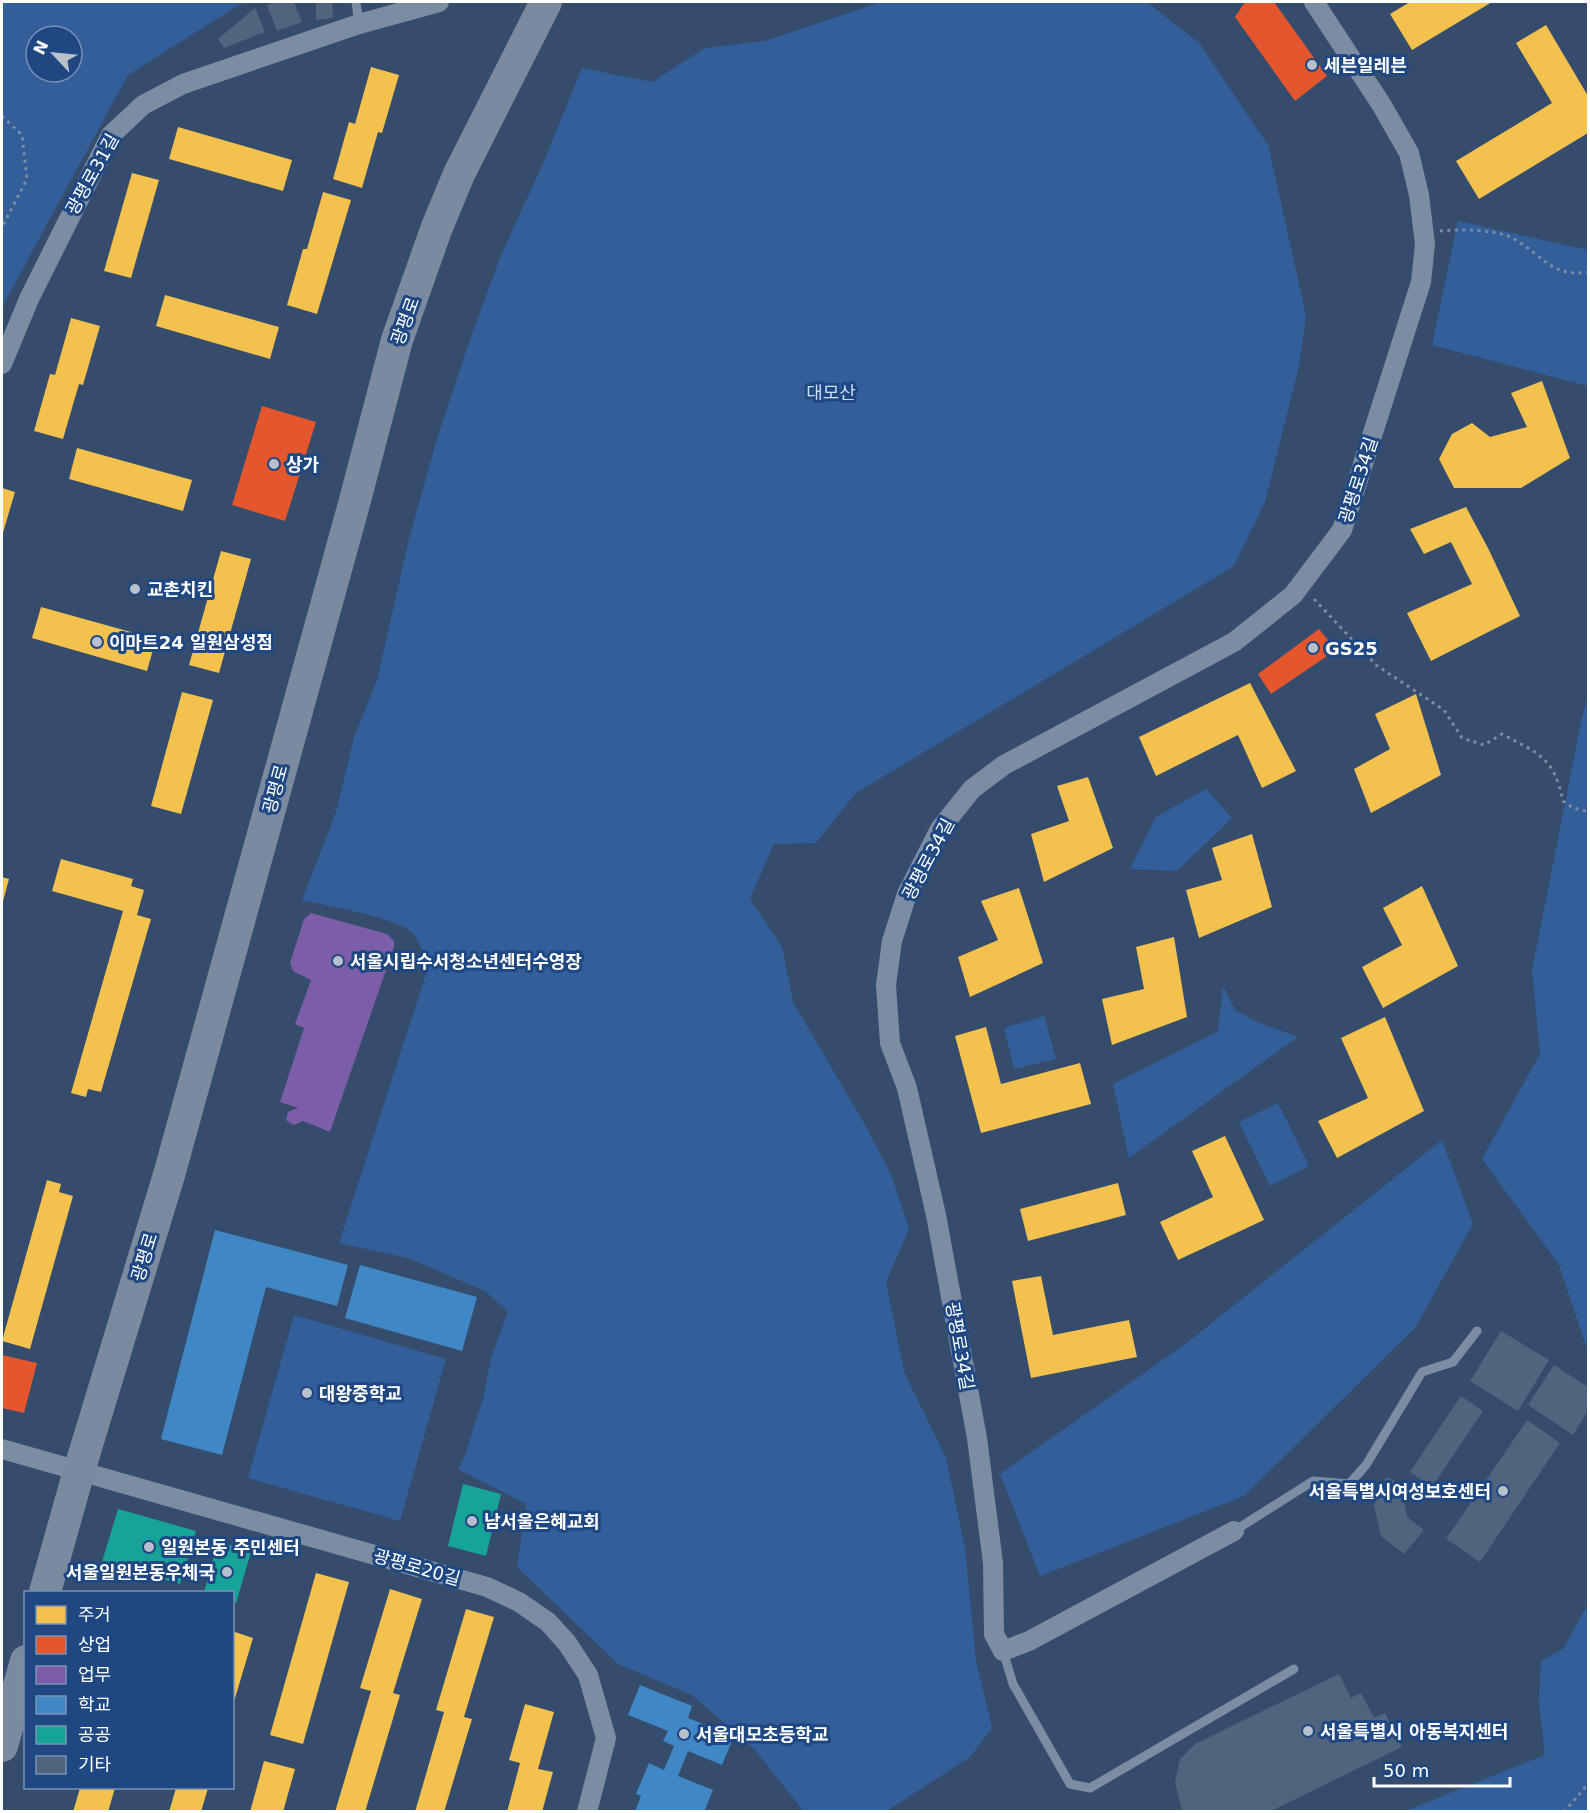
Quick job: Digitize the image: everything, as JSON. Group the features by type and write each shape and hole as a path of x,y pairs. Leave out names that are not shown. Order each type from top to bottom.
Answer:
{"main road":[{"name":"광평로","path":"46,1591 79,1471 172,1164 351,516 397,340 437,227 459,174 546,2"},
{"path":"2,1746 24,1668"}],"street":[{"name":"광평로31길","path":"2,364 29,299 111,135 143,105 183,84 359,24 439,2"},
{"name":"광평로34길","path":"1003,1651 993,1634 993,1563 977,1438 938,1227 907,1088 890,1043 886,985 892,941 907,894 940,829 972,789 1004,765 1234,642 1279,607 1300,585 1342,530 1421,282 1425,244 1419,195 1409,153 1381,104 1314,2"},
{"name":"광평로20길","path":"2,1449 487,1587 519,1602 548,1622 567,1643 588,1675 596,1699 606,1738 587,1812"},
{"path":"1003,1651 1029,1641 1234,1531"}],"lane":[{"path":"356,2 359,24"},
{"path":"1234,1531 1313,1481 1349,1484 1366,1465 1422,1372 1454,1362 1477,1331"},
{"path":"1003,1651 1013,1684 1070,1784 1090,1788 1294,1669"}],"path":[{"path":"2,116 22,135 27,179 2,227"},
{"path":"1424,234 1443,231 1480,231 1512,237 1543,262 1569,273 1588,272"},
{"path":"1300,585 1376,665 1444,710 1462,738 1484,745 1502,734 1538,754 1545,759 1558,778 1563,801 1573,808 1586,811 1588,816"},
{"path":"1564,1812 1588,1784"}],"green space":[{"path":"2,2 244,2 128,75 2,307"},
{"name":"대모산","path":"881,2 1147,2 1199,43 1268,145 1306,316 1299,366 1265,502 1234,566 856,793 816,843 774,844 750,899 782,947 793,1002 891,1174 909,1229 886,1282 904,1372 946,1458 965,1548 976,1661 992,1728 970,1757 887,1811 804,1812 755,1750 692,1695 618,1664 517,1567 526,1504 458,1469 465,1455 483,1399 491,1358 508,1312 485,1291 408,1258 339,1243 426,974 422,951 414,935 402,926 359,912 302,900 336,812 354,738 377,680 409,539 436,442 466,351 501,255 541,168 582,68 652,82 705,48 765,41"},
{"path":"1458,221 1588,250 1588,386 1432,345"},
{"path":"1588,696 1588,1352 1559,1265 1482,1159 1540,1054 1532,970"},
{"path":"1206,789 1232,818 1177,871 1130,869 1156,817"},
{"path":"1223,986 1235,1010 1257,1022 1298,1037 1129,1158 1113,1084 1218,1031"},
{"path":"1044,1016 1056,1059 1014,1069 1004,1028"},
{"path":"1278,1103 1309,1166 1270,1186 1239,1122"},
{"path":"1442,1140 1473,1224 1415,1328 1244,1496 1040,1576 1000,1474 1184,1345"},
{"path":"294,1315 446,1359 400,1521 248,1478"},
{"path":"1588,1604 1588,1811 1405,1811 1545,1755 1539,1704 1541,1661 1563,1649"}],"building: 주거":[{"path":"1410,2 1492,2 1412,50 1390,14"},
{"path":"1546,25 1588,96 1588,133 1479,199 1456,161 1552,103 1516,43"},
{"path":"371,67 399,75 382,133 378,132 362,188 333,179 349,122 355,124"},
{"path":"178,127 292,160 283,191 169,159"},
{"path":"132,173 159,180 131,278 104,271"},
{"path":"323,192 351,200 317,314 287,305 303,249 307,249"},
{"path":"165,295 279,327 270,359 156,326"},
{"path":"71,318 100,326 83,385 79,384 63,439 34,431 50,374 55,375"},
{"path":"1542,381 1570,458 1521,488 1454,488 1439,459 1452,434 1472,423 1490,437 1527,427 1511,393"},
{"path":"77,448 192,480 183,511 69,479"},
{"path":"2,488 15,492 2,536"},
{"path":"1466,507 1520,616 1431,661 1407,613 1472,584 1451,542 1424,554 1410,529"},
{"path":"221,551 251,559 219,673 189,665"},
{"path":"41,607 156,639 147,671 32,638"},
{"path":"1250,683 1296,771 1262,788 1238,735 1156,776 1139,737"},
{"path":"182,692 213,700 181,814 151,806"},
{"path":"1416,694 1441,775 1371,813 1354,769 1390,749 1375,714"},
{"path":"1088,777 1113,848 1044,882 1031,834 1069,821 1057,786"},
{"path":"1252,834 1272,907 1199,938 1186,890 1222,880 1212,848"},
{"path":"61,859 133,879 131,886 144,890 137,915 151,919 101,1092 88,1089 86,1097 71,1093 123,911 52,891"},
{"path":"2,877 9,879 2,905"},
{"path":"1422,886 1458,966 1383,1008 1362,967 1402,945 1383,908"},
{"path":"1019,888 1043,963 970,997 958,957 998,940 981,901"},
{"path":"1174,937 1187,1017 1112,1045 1102,999 1144,989 1136,947"},
{"path":"1385,1017 1424,1111 1337,1158 1318,1121 1368,1098 1341,1038"},
{"path":"986,1027 1001,1084 1080,1063 1091,1104 981,1133 955,1036"},
{"path":"1225,1136 1264,1220 1178,1260 1160,1222 1213,1197 1192,1151"},
{"path":"47,1180 61,1184 59,1192 73,1196 30,1349 2,1341"},
{"path":"1118,1183 1126,1215 1028,1241 1020,1209"},
{"path":"1041,1276 1053,1335 1129,1320 1137,1357 1031,1378 1012,1281"},
{"path":"316,1573 349,1582 303,1744 270,1735"},
{"path":"390,1589 422,1599 393,1693 400,1695 365,1812 335,1812 371,1691 360,1688"},
{"path":"466,1609 494,1617 464,1717 472,1719 444,1812 415,1812 444,1712 436,1710"},
{"path":"234,1632 253,1638 234,1702"},
{"path":"525,1704 554,1712 538,1769 553,1772 542,1812 507,1812 520,1763 509,1760"},
{"path":"264,1761 295,1769 283,1812 250,1812"},
{"path":"80,1789 115,1789 108,1812 73,1812"},
{"path":"176,1789 208,1789 201,1812 169,1812"}],"building: 상업":[{"path":"1245,2 1274,2 1327,76 1295,101 1235,17"},
{"name":"상가","path":"262,406 316,422 285,521 232,505"},
{"path":"1319,629 1336,650 1271,694 1258,674"},
{"path":"2,1355 37,1363 24,1413 2,1408"}],"building: 업무":[{"path":"311,913 387,934 394,941 394,947 330,1132 303,1121 294,1125 290,1123 286,1120 288,1112 298,1108 280,1102 304,1028 295,1024 311,980 293,971 290,963 304,919"}],"building: 학교":[{"path":"215,1230 348,1265 337,1306 266,1287 222,1455 161,1439"},
{"path":"360,1265 477,1297 462,1351 345,1318"},
{"path":"640,1685 692,1706 688,1718 734,1736 722,1765 688,1751 678,1776 713,1790 704,1812 635,1812 641,1796 636,1794 649,1763 664,1770 674,1746 663,1741 668,1731 628,1715"}],"building: 공공":[{"path":"463,1484 501,1494 486,1556 448,1546"},
{"name":"일원본동 주민센터","path":"118,1509 196,1531 180,1584 102,1562"},
{"name":"서울일원본동우체국","path":"218,1541 251,1552 236,1603 234,1602 234,1591 204,1591"}],"building: 기타":[{"path":"275,2 294,2 302,22 277,31 267,5"},
{"path":"316,2 332,2 333,18 316,20"},
{"path":"255,8 265,32 224,48 218,39"},
{"path":"1501,1331 1549,1360 1518,1411 1470,1381"},
{"path":"1554,1365 1588,1387 1588,1411 1573,1435 1528,1405"},
{"path":"1461,1396 1483,1411 1432,1487 1410,1472"},
{"name":"서울특별시여성보호센터","path":"1527,1420 1560,1443 1480,1562 1446,1539"},
{"path":"1386,1477 1410,1487 1404,1500 1407,1517 1424,1530 1404,1554 1381,1536 1374,1505"},
{"name":"서울특별시 아동복지센터","path":"1339,1674 1351,1698 1361,1693 1374,1718 1385,1713 1402,1747 1269,1812 1184,1812 1175,1782 1180,1759 1195,1744"}],"place":[{"name":"세븐일레븐","path":"1312,65"},
{"name":"상가","path":"274,464"},
{"name":"교촌치킨","path":"135,589"},
{"name":"이마트24 일원삼성점","path":"97,642"},
{"name":"GS25","path":"1313,648"},
{"name":"서울시립수서청소년센터수영장","path":"338,961"},
{"name":"대왕중학교","path":"307,1393"},
{"name":"서울특별시여성보호센터","path":"1503,1491"},
{"name":"남서울은혜교회","path":"472,1521"},
{"name":"일원본동 주민센터","path":"149,1547"},
{"name":"서울일원본동우체국","path":"227,1572"},
{"name":"서울특별시 아동복지센터","path":"1308,1731"},
{"name":"서울대모초등학교","path":"684,1734"}]}
